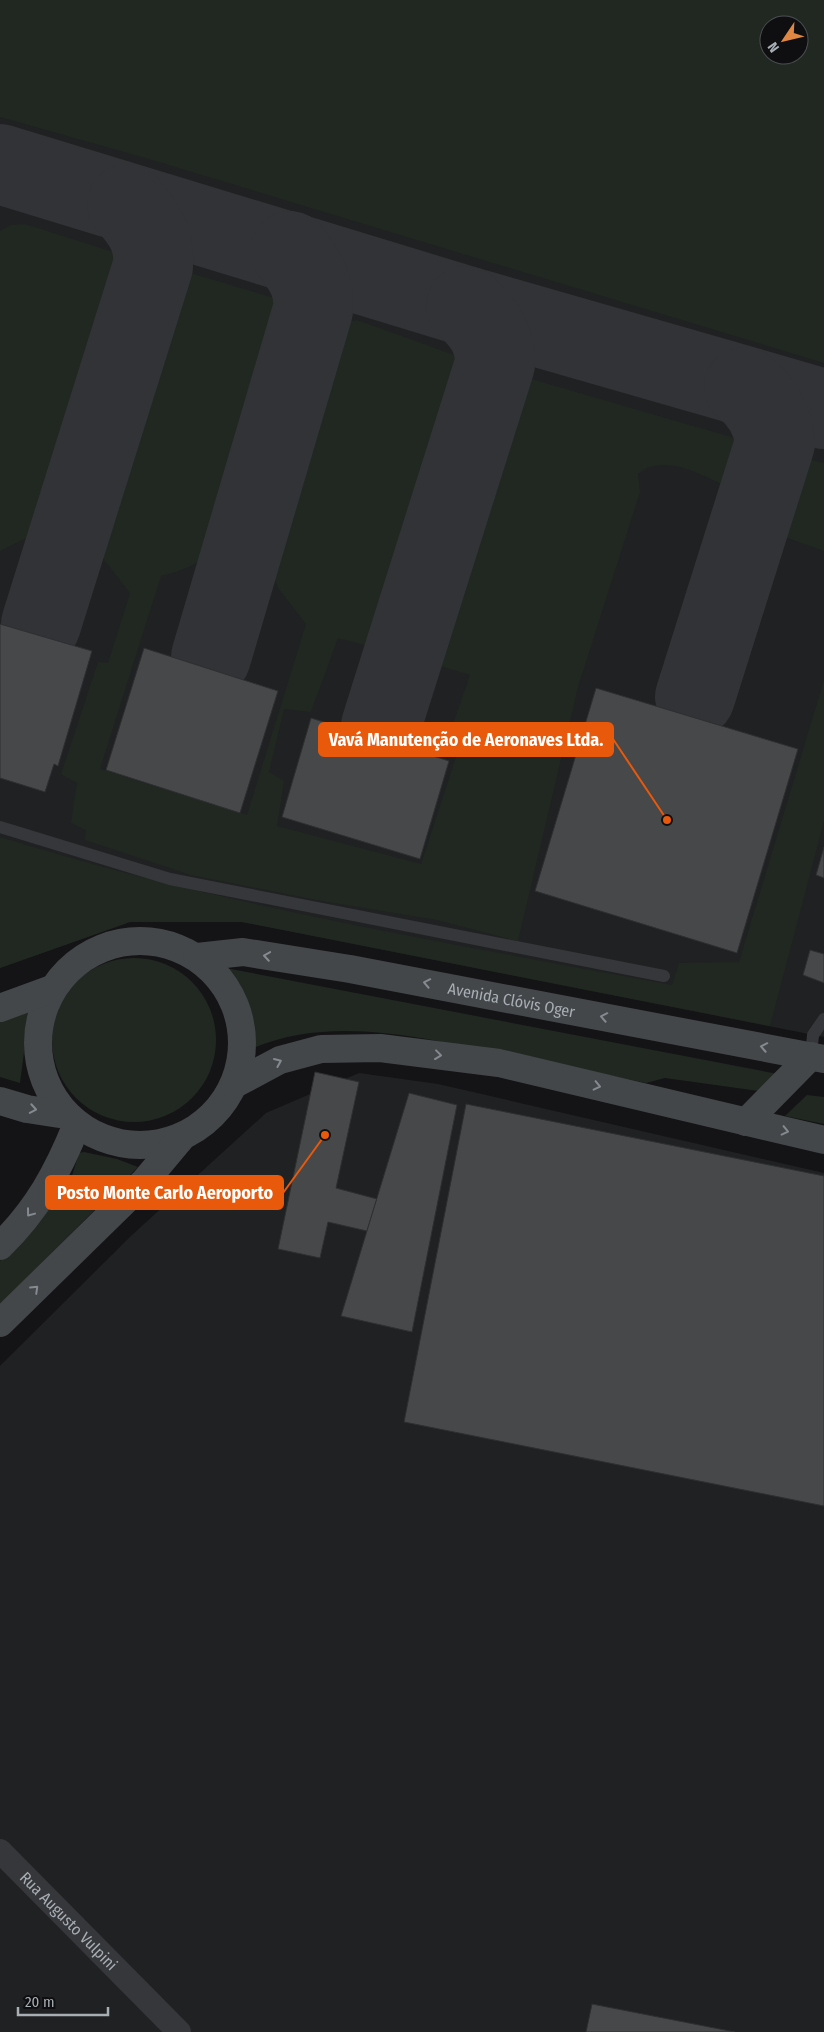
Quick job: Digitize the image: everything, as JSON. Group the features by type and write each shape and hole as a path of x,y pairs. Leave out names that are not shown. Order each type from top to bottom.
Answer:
{"main road":[{"path":"0,1323 145,1181 181,1138 209,1119 221,1106 235,1084 243,1049 238,1014 223,982 197,957 172,945 145,940 118,942 92,952 70,967 52,989 40,1020 38,1054 47,1087 72,1119 100,1138 127,1145 154,1145 181,1138"},
{"name":"Avenida Clóvis Oger","path":"197,957 243,952 350,968 820,1063"},
{"path":"0,1008 52,989"},
{"path":"235,1084 280,1060 321,1049 380,1048 499,1063 824,1140"},
{"path":"746,1122 820,1063"},
{"path":"0,1101 72,1119"},
{"path":"0,1246 17,1229 43,1196 62,1163 72,1119"}],"street":[{"name":"Rua Augusto Vulpini","path":"0,1851 179,2032"}],"lane":[{"path":"0,827 170,879 664,976"},
{"path":"820,1063 813,1034 824,1018"}],"shaded area":[{"path":"0,0 824,0 824,1037 242,922 130,922 0,968"},
{"path":"0,0 824,0 824,363 149,159 0,117"},
{"path":"25,224 123,255 130,265 49,527 0,551 0,231 11,225"},
{"path":"180,270 281,300 289,312 293,325 225,539 196,563 161,576 100,769 247,815 306,624 278,588 263,549 325,335 339,324 357,320 460,357 471,369 470,384 384,650 338,638 311,712 284,709 269,772 284,781 277,826 421,864 456,757 443,753 470,675 427,662 429,633 503,402 507,393 518,382 528,378 731,437 739,444 741,459 728,487 694,472 671,465 648,468 638,474 640,492 578,687 518,941 437,920 322,901 191,875 85,840 86,830 71,823 77,783 61,774 98,662 108,663 130,593 87,538 168,280"},
{"path":"799,457 824,463 824,551 771,532 780,487 786,470"},
{"path":"824,680 824,821 770,1026 242,922 130,922 0,968 0,837 166,883 250,903 418,938 672,985 679,963 739,962"},
{"path":"142,958 158,961 173,967 198,988 207,1001 213,1016 216,1040 215,1056 207,1079 186,1104 173,1113 158,1119 126,1122 110,1119 95,1113 70,1092 61,1079 55,1064 52,1032 55,1016 61,1001 82,976 95,967 110,961"},
{"path":"226,968 778,1074 765,1092 665,1078 646,1083 438,1041 374,1032 310,1033 279,1039 249,1050 248,1019"},
{"path":"30,1005 20,1083 0,1077 0,1014"},
{"path":"359,1073 438,1084 824,1173 824,2032 0,2032 0,1366 132,1235 266,1113"},
{"path":"807,1095 824,1097 824,1124 785,1116"},
{"path":"84,1152 117,1159 138,1167 0,1304 0,1261 58,1197 71,1179 79,1153"}],"building":[{"path":"0,624 92,651 58,766 54,764 45,792 0,778"},
{"path":"144,648 278,691 240,813 106,770"},
{"path":"596,688 798,749 737,953 535,891"},
{"path":"311,718 449,761 420,859 282,817"},
{"path":"824,847 824,878 816,875"},
{"path":"810,950 824,954 824,983 803,975"},
{"path":"315,1072 359,1082 336,1188 377,1199 367,1231 328,1222 320,1258 278,1249"},
{"path":"409,1093 457,1105 412,1332 341,1316"},
{"path":"466,1104 824,1176 824,1506 404,1422"},
{"path":"592,2004 735,2032 586,2032"}],"taxiway":[{"path":"0,164 466,306 824,409"},
{"path":"41,624 153,266 152,248 147,232 139,218 127,204"},
{"path":"211,657 313,310 311,285 290,251"},
{"path":"381,726 495,364 491,339 483,325 466,306"},
{"path":"695,697 775,443 772,427 766,412 744,387"}],"place":[{"name":"Vavá Manutenção de Aeronaves Ltda.","path":"667,820"},
{"name":"Posto Monte Carlo Aeroporto","path":"325,1135"}]}
